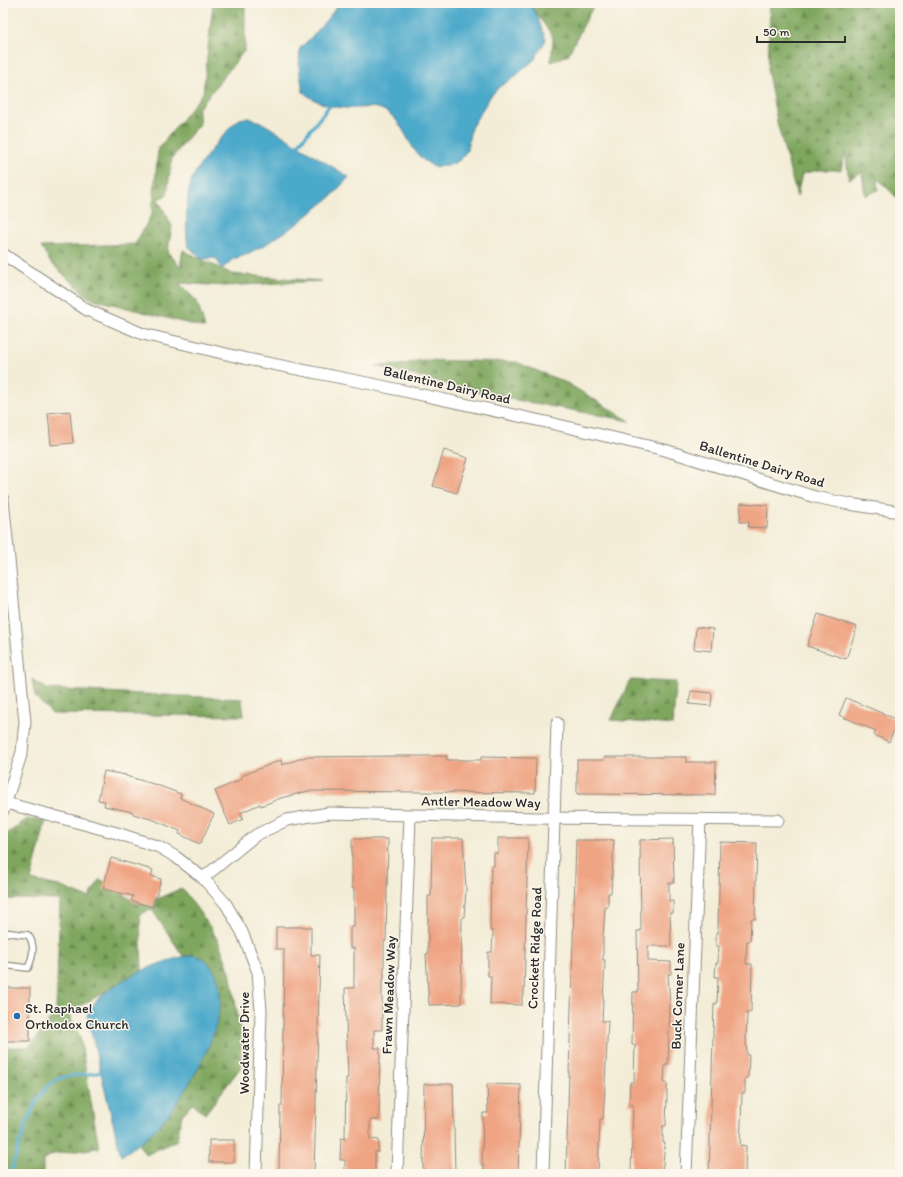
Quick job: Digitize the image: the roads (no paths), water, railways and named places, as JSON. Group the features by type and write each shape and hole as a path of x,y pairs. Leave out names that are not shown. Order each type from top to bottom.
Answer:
{"street":[{"name":"Ballentine Dairy Road","path":"3,254 42,278 87,310 143,334 247,359 372,384 546,422 664,450 815,497 900,512"},
{"path":"3,499 25,722 22,752 4,807"},
{"name":"Crockett Ridge Road","path":"543,1174 557,723"},
{"name":"Woodwater Drive","path":"4,807 116,833 159,847 202,878 226,904 242,932 258,972 261,1011 256,1174"},
{"name":"Antler Meadow Way","path":"202,878 256,835 287,820 329,813 410,816 778,820"},
{"name":"Frawn Meadow Way","path":"397,1174 410,816"},
{"name":"Buck Corner Lane","path":"686,1174 700,819"}],"lane":[{"path":"3,932 28,935 32,940 33,955 28,968 3,965"}],"water":[{"path":"340,3 529,3 536,13 546,40 534,60 512,79 499,87 490,97 471,128 467,150 461,159 453,164 434,167 416,152 394,118 388,113 381,109 369,107 335,107 321,103 303,92 299,68 300,48 316,32"},
{"path":"249,118 261,122 349,177 331,197 293,227 263,246 243,256 233,259 222,269 216,258 202,259 188,246 186,222 188,193 192,179 214,147 235,122 241,119"},
{"path":"194,955 206,960 211,966 219,982 220,1001 217,1022 210,1044 189,1085 167,1116 146,1138 121,1156 87,1015 104,993 133,975 166,961"}],"waterway":[{"path":"295,149 331,104"},
{"path":"10,1174 34,1106 51,1084 61,1078 104,1071"}],"place":[{"name":"St. Raphael Orthodox Church","path":"17,1016"}]}
